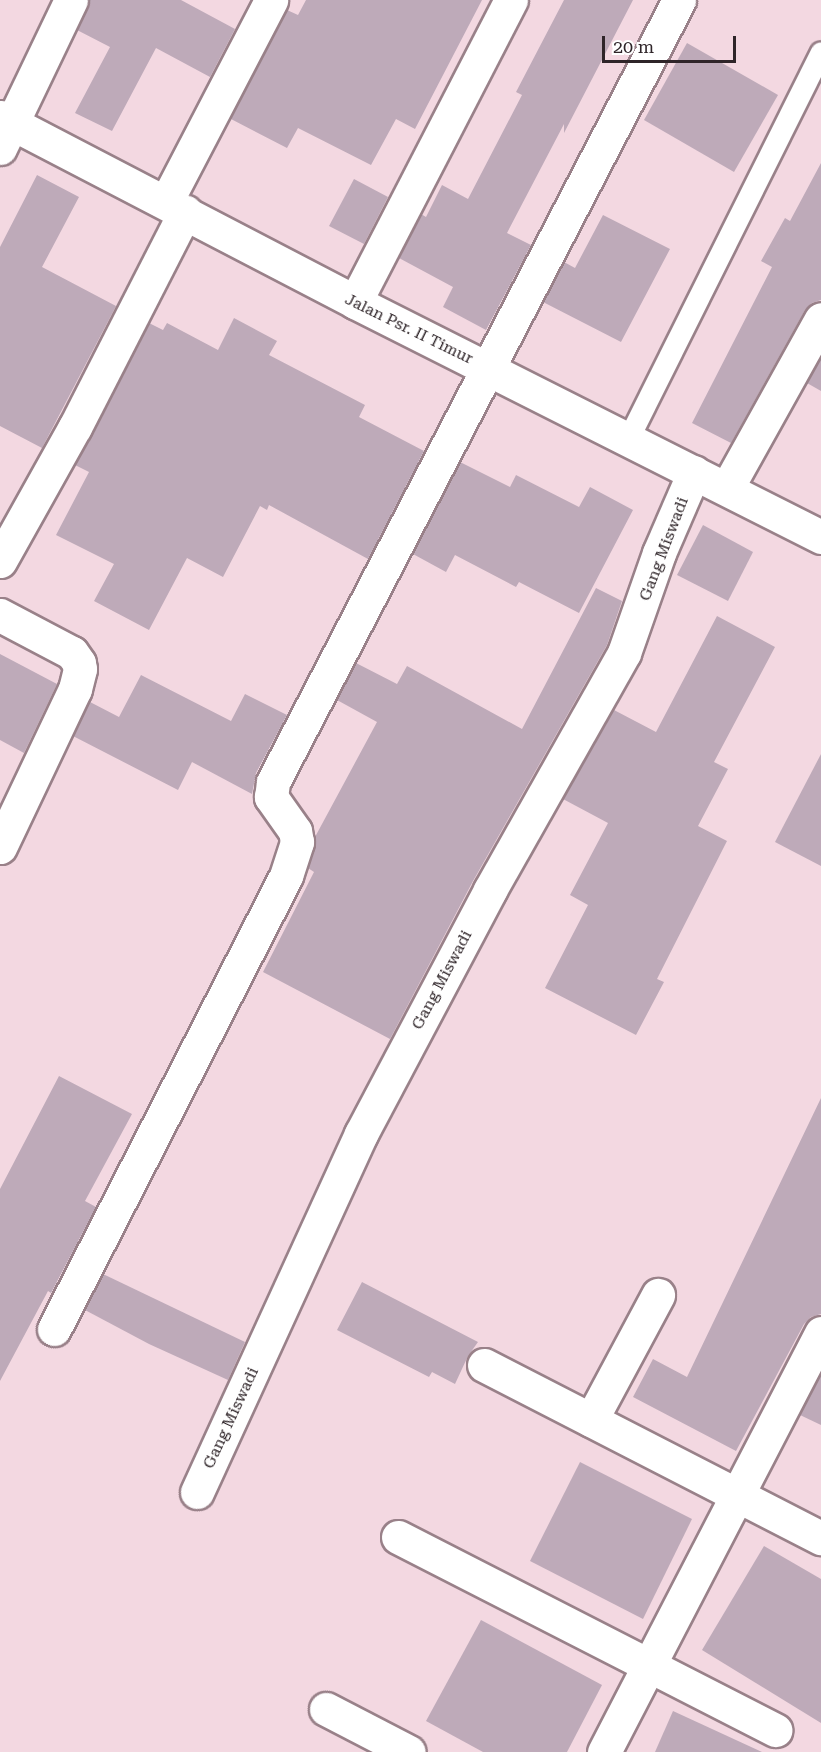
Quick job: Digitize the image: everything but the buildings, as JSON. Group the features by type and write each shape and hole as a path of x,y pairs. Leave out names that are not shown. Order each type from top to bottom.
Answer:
{"street":[{"path":"4,129 71,0"},
{"path":"0,561 75,427 271,0"},
{"path":"355,302 511,0"},
{"path":"54,1329 286,876 297,842 295,831 271,797 273,782 486,367 679,0"},
{"name":"Jalan Psr. II Timur","path":"4,129 175,207 355,302 821,537"},
{"path":"727,488 821,319"},
{"name":"Gang Miswadi","path":"197,1492 361,1134 490,890 624,653 659,553 694,472"},
{"path":"0,615 72,653 80,663 75,689 0,847"},
{"path":"591,1420 658,1295"},
{"path":"604,1752 821,1333"},
{"path":"484,1365 821,1538"},
{"path":"398,1537 775,1730"},
{"path":"326,1709 409,1752"}],"lane":[{"path":"628,439 821,52"}]}
